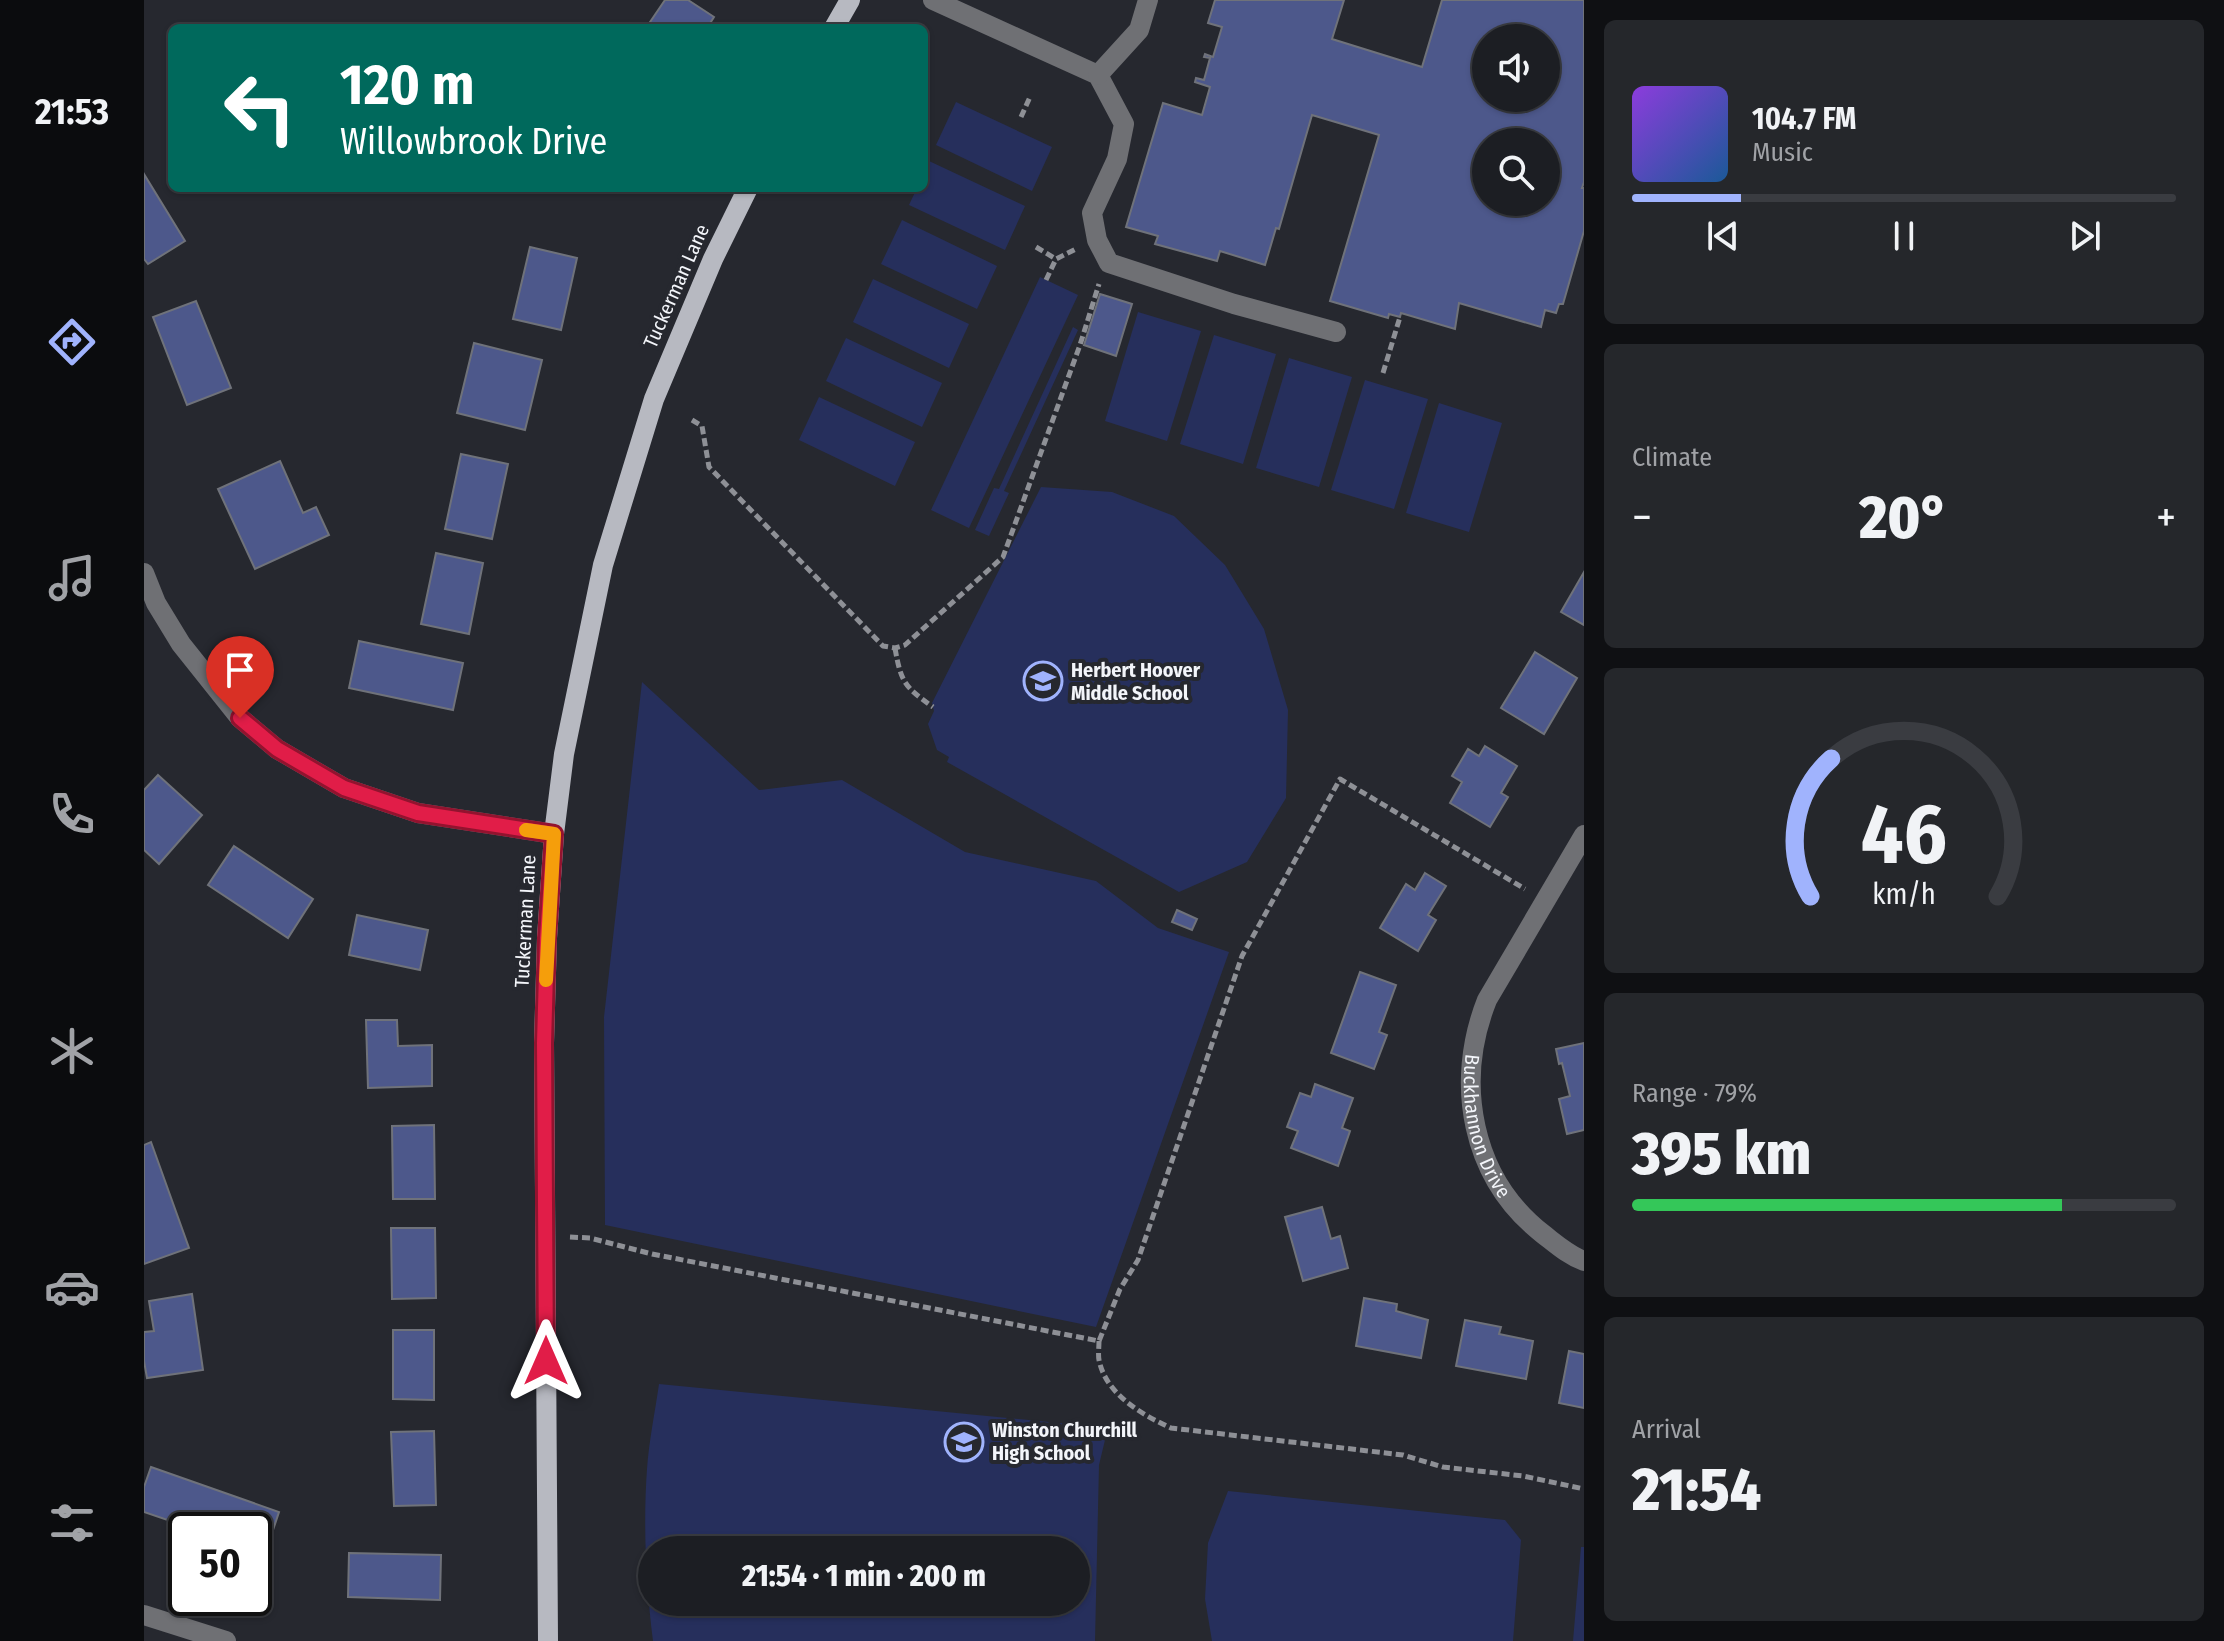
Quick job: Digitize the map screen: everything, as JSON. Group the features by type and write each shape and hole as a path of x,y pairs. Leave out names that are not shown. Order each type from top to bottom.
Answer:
{"main road":[{"path":"836,24 850,0"},
{"name":"Tuckerman Lane","path":"548,1641 544,1043 554,834 564,754 603,565 654,399 713,259 746,192"}],"street":[{"path":"933,0 1098,75 1124,124 1117,159 1092,213 1097,240 1109,263 1234,304 1336,332"},
{"path":"1098,75 1139,30 1148,0"},
{"path":"144,573 156,603 181,644 240,718 277,749 344,788 418,813 554,834"},
{"name":"Buckhannon Drive","path":"1582,842 1487,1000 1477,1026 1471,1092 1476,1135 1506,1197 1528,1222 1572,1256 1584,1261"},
{"path":"144,1615 226,1641"}],"path":[{"path":"1021,117 1030,97"},
{"path":"1036,247 1056,259"},
{"path":"1046,280 1056,259 1081,247"},
{"path":"692,420 702,426 709,467 883,646 895,648 905,645 1003,557 1100,282"},
{"path":"1383,373 1400,317"},
{"path":"895,648 899,671 908,689 933,707"},
{"path":"1545,901 1340,779 1242,956 1138,1260 1120,1289 1099,1341 1099,1360 1105,1375 1124,1401 1171,1428 1403,1455 1443,1467 1523,1476 1584,1489"},
{"path":"545,1236 590,1238 652,1254 1099,1341"}],"shaded area":[{"path":"956,102 1052,147 1032,191 936,145"},
{"path":"929,161 1025,206 1005,250 909,205 915,192 928,192"},
{"path":"902,220 997,266 977,309 881,264"},
{"path":"1040,277 1078,295 969,528 931,510"},
{"path":"873,279 969,324 949,368 853,322"},
{"path":"1138,312 1201,331 1167,441 1105,421"},
{"path":"1073,327 1078,330 1004,491 1009,493 989,536 975,530 994,488 999,489"},
{"path":"1214,335 1276,354 1243,464 1180,444"},
{"path":"846,338 942,383 922,427 826,381"},
{"path":"1289,358 1352,377 1319,487 1256,468"},
{"path":"1365,380 1428,399 1394,509 1331,490"},
{"path":"819,397 915,442 895,486 799,440"},
{"path":"1439,403 1502,423 1469,532 1406,513"},
{"path":"1041,487 1112,492 1174,516 1225,565 1264,629 1288,710 1286,798 1247,862 1179,892 947,762 949,757 937,750 928,724 934,711 932,703"},
{"path":"642,682 759,790 842,780 965,852 1096,881 1158,928 1229,952 1096,1327 605,1225 604,1017"},
{"path":"659,1384 1089,1426 1105,1440 1099,1465 1095,1641 653,1641 651,1616 1090,1616 1090,1536 646,1536 648,1458"},
{"path":"1228,1491 1505,1520 1521,1540 1513,1641 1212,1641 1205,1599 1208,1543"},
{"path":"1581,1547 1584,1547 1584,1641 1573,1641"}],"building":[{"path":"665,0 688,0 714,17 710,24 649,24"},
{"path":"1215,0 1344,0 1332,39 1422,67 1442,0 1584,0 1584,231 1563,304 1559,304 1556,313 1545,310 1541,327 1459,303 1455,329 1401,313 1400,317 1389,314 1388,318 1330,301 1379,135 1312,115 1279,229 1276,228 1265,265 1220,251 1217,261 1155,244 1158,236 1126,227 1163,103 1202,115 1210,87 1195,82 1196,78 1204,80 1210,58 1204,57 1205,54 1213,57 1222,27 1208,23"},
{"path":"144,174 185,241 148,264 144,259"},
{"path":"530,247 577,258 561,330 513,319"},
{"path":"1100,294 1132,304 1116,356 1084,345"},
{"path":"196,301 231,388 187,405 153,317"},
{"path":"474,343 542,360 525,430 457,413"},
{"path":"461,454 508,464 492,539 445,529"},
{"path":"280,461 303,513 316,507 329,535 255,569 218,489"},
{"path":"436,553 483,563 469,634 421,624"},
{"path":"1584,572 1584,625 1561,612"},
{"path":"359,641 463,663 453,710 349,688"},
{"path":"1535,652 1577,678 1544,734 1501,708"},
{"path":"1485,746 1517,766 1501,793 1508,797 1490,827 1450,803 1462,782 1452,776 1468,749 1479,756"},
{"path":"158,775 202,815 159,864 144,850 144,790"},
{"path":"234,846 313,899 288,938 208,885"},
{"path":"1425,873 1446,886 1428,915 1436,920 1418,951 1380,928 1406,884 1415,890"},
{"path":"1177,910 1197,919 1192,930 1172,922"},
{"path":"357,915 428,930 420,970 349,955"},
{"path":"1360,972 1396,985 1379,1032 1387,1035 1374,1069 1331,1053"},
{"path":"366,1020 397,1020 398,1046 432,1045 432,1086 368,1088"},
{"path":"1584,1043 1584,1130 1567,1134 1559,1099 1570,1096 1556,1049"},
{"path":"1315,1084 1353,1098 1342,1128 1350,1131 1338,1166 1291,1148 1298,1131 1287,1127 1300,1093 1311,1097"},
{"path":"434,1125 435,1199 393,1199 392,1126"},
{"path":"151,1142 189,1248 144,1264 144,1145"},
{"path":"1322,1207 1331,1239 1340,1236 1348,1268 1303,1281 1285,1217"},
{"path":"391,1228 435,1228 436,1298 392,1299"},
{"path":"192,1294 203,1370 147,1378 144,1332 154,1331 149,1301"},
{"path":"1364,1298 1397,1304 1396,1311 1428,1320 1421,1358 1356,1346"},
{"path":"1465,1320 1501,1327 1499,1334 1533,1341 1526,1379 1456,1366"},
{"path":"393,1330 434,1330 434,1400 393,1399"},
{"path":"1569,1351 1584,1354 1584,1408 1559,1403"},
{"path":"434,1431 436,1505 394,1506 391,1432"},
{"path":"151,1467 279,1512 272,1533 272,1512 168,1512 168,1520 144,1512 144,1487"},
{"path":"349,1553 441,1555 440,1600 348,1597"}],"slow traffic":[{"path":"526,830 554,834 546,980"}],"place":[{"name":"Herbert Hoover Middle School","path":"1043,681"},
{"name":"Winston Churchill High School","path":"964,1442"}],"route":[{"path":"240,718 277,749 344,788 418,813 554,834 544,1043 546,1361"}]}
